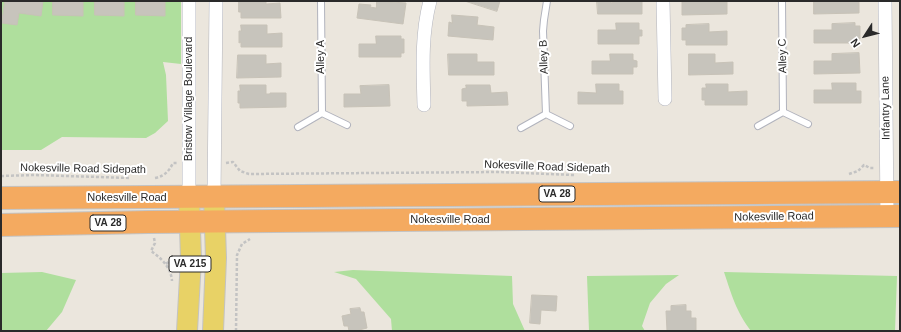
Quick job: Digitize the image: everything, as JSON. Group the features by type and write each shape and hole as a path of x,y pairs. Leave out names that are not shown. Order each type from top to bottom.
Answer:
{"highway":[{"name":"Nokesville Road","path":"1,198 894,192"},
{"name":"Nokesville Road","path":"1,225 894,216"}],"main road":[{"name":"VA 215","path":"187,331 190,259 189,197"},
{"name":"VA 215","path":"213,331 216,264 214,197"}],"street":[{"name":"Bristow Village Boulevard","path":"189,1 189,197"},
{"path":"214,197 216,1"},
{"path":"424,105 424,36 430,1"},
{"path":"663,1 664,99"},
{"name":"Infantry Lane","path":"885,1 894,216"}],"lane":[{"name":"Alley A","path":"321,1 322,113"},
{"name":"Alley B","path":"546,114 543,31 547,1"},
{"name":"Alley C","path":"782,1 783,112"},
{"path":"758,126 783,112 808,124"},
{"path":"298,126 322,113 347,125"},
{"path":"521,128 546,114 570,126"}],"path":[{"name":"Nokesville Road Sidepath","path":"225,163 233,162 240,171 249,174 499,172 576,176"},
{"name":"Nokesville Road Sidepath","path":"153,179 161,177 165,174 174,163 182,164"},
{"path":"848,174 858,171 864,165 870,168"},
{"name":"Nokesville Road Sidepath","path":"1,176 34,175 133,178"},
{"path":"236,331 237,255 242,244 250,239 248,233"},
{"path":"154,243 151,251 166,264 172,278 172,286"},
{"path":"166,264 172,259"}],"green space":[{"path":"1,1 181,1 181,64 163,62 166,75 168,121 155,133 146,138 62,137 41,150 1,150"},
{"path":"353,270 512,276 513,304 525,331 392,331 391,319 356,279 334,272"},
{"path":"42,272 76,280 62,312 46,331 1,331 1,273"},
{"path":"724,272 897,276 895,331 751,331 738,310"},
{"path":"679,275 666,284 650,303 642,326 645,331 589,331 587,276"}],"building":[{"path":"5,1 43,1 41,16 19,13 17,25 2,23"},
{"path":"53,1 83,1 83,16 53,15"},
{"path":"95,1 124,1 124,16 95,15"},
{"path":"136,1 165,1 165,16 136,15"},
{"path":"239,1 266,1 266,4 280,3 281,18 241,18 241,12 239,12"},
{"path":"377,1 406,3 403,24 357,18 359,4 371,5 370,7 376,8"},
{"path":"465,1 500,1 497,11"},
{"path":"597,1 611,1 611,3 615,1 642,1 642,14 598,14"},
{"path":"814,1 859,1 859,13 814,14"},
{"path":"682,2 727,2 727,14 682,15"},
{"path":"452,15 478,17 477,25 494,27 493,40 448,36 449,22 452,23"},
{"path":"616,23 639,23 639,30 642,30 642,36 639,36 639,44 598,44 598,30 616,30"},
{"path":"855,23 855,26 860,26 860,39 856,39 857,43 814,43 814,30 832,30 832,24"},
{"path":"709,24 709,32 727,31 727,45 686,45 686,40 682,40 682,28 686,28 686,25"},
{"path":"241,25 267,25 267,34 282,33 282,47 241,47 241,42 239,43 239,31 241,31"},
{"path":"376,36 401,36 401,39 404,39 404,53 401,53 401,57 359,57 359,44 376,44"},
{"path":"859,53 860,73 814,74 814,61 832,61 832,54"},
{"path":"448,54 477,54 477,62 494,62 494,75 449,75"},
{"path":"610,54 633,54 633,60 637,61 637,67 633,67 633,74 592,74 592,61 610,61"},
{"path":"689,54 715,54 715,63 733,62 733,74 689,75"},
{"path":"238,55 266,55 266,64 281,63 281,77 237,78"},
{"path":"832,83 856,83 856,91 861,91 861,103 814,103 814,90 832,90"},
{"path":"596,84 619,84 619,91 623,91 623,104 578,104 578,92 596,93"},
{"path":"706,84 728,84 728,92 747,91 747,105 705,105 705,100 702,100 702,88 706,88"},
{"path":"240,85 266,85 266,94 286,93 286,107 240,108 240,103 238,103 238,91 240,91"},
{"path":"389,85 390,106 344,107 344,94 361,94 360,86"},
{"path":"466,85 490,85 491,93 507,92 508,105 467,106 467,101 462,101 462,89 466,88"},
{"path":"532,295 557,296 556,311 541,310 540,324 530,323"},
{"path":"686,305 686,311 691,311 691,318 696,318 696,331 667,331 666,311 671,311 671,306"},
{"path":"360,308 361,312 364,312 367,328 359,331 349,331 348,326 344,326 342,316 351,314 350,309"}]}
